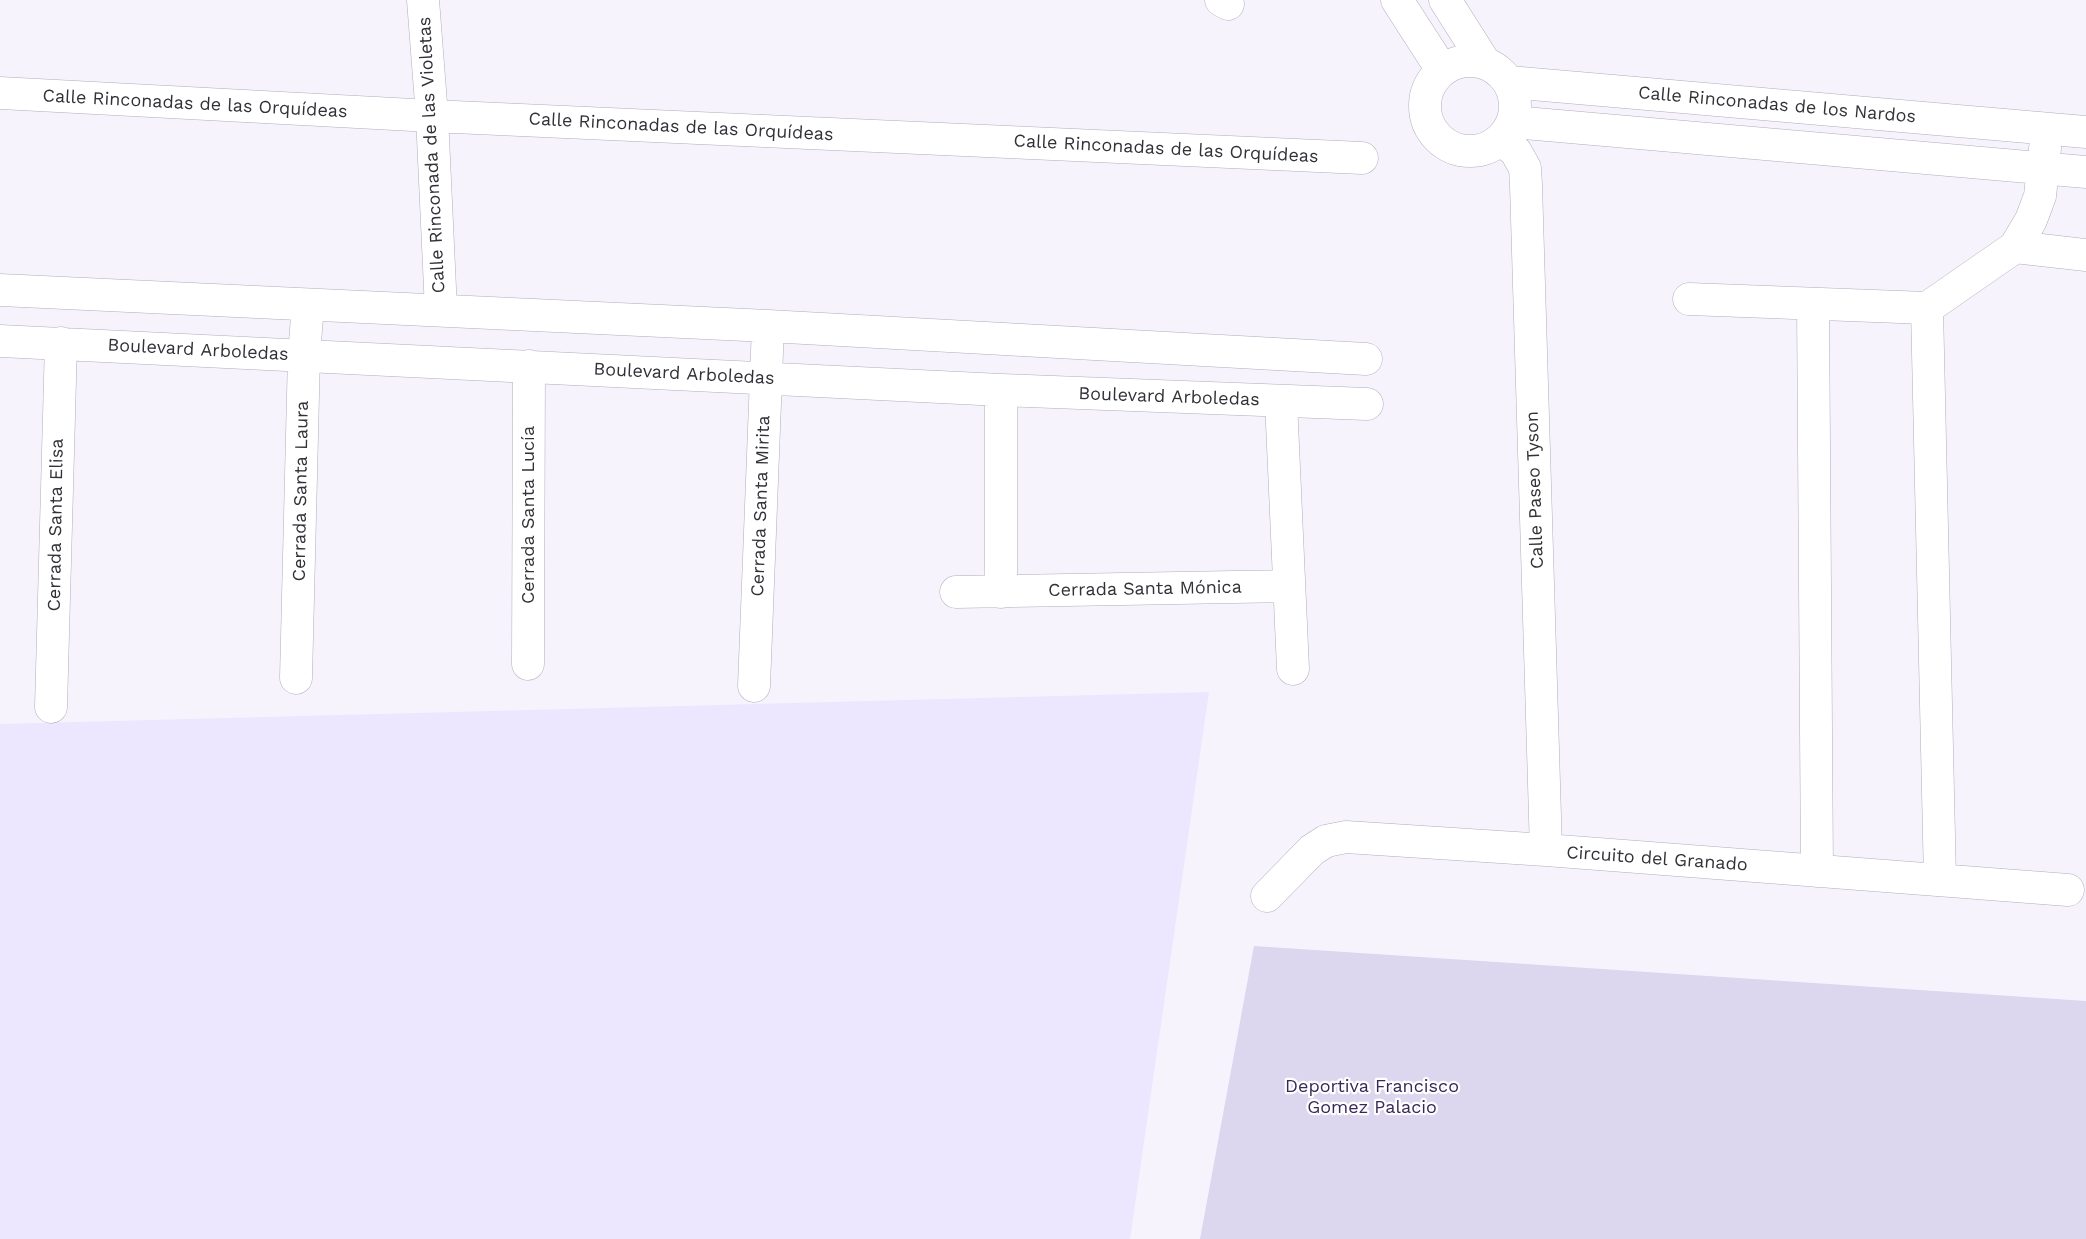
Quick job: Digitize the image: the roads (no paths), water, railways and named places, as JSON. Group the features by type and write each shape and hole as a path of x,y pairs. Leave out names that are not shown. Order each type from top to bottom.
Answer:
{"street":[{"name":"Calle Rinconada de las Violetas","path":"423,0 432,116 441,310"},
{"path":"1397,0 1442,70"},
{"path":"1445,0 1514,94 1515,101 1507,131 1486,149 1468,152 1450,147 1436,136 1427,120 1425,101 1431,84 1442,70 1456,63 1470,60 1497,72"},
{"name":"Calle Rinconadas de los Nardos","path":"1497,72 2086,132"},
{"name":"Calle Rinconadas de las Orquídeas","path":"0,93 432,116 1362,158"},
{"path":"1689,299 1926,308 2016,247 2031,220 2040,196 2046,129"},
{"path":"1507,131 2086,172"},
{"name":"Calle Paseo Tyson","path":"1507,131 1525,168 1526,185 1546,850"},
{"path":"2016,247 2086,255"},
{"path":"0,290 768,326 1366,359"},
{"path":"1813,304 1818,871"},
{"name":"Cerrada Santa Laura","path":"296,678 304,355 308,305"},
{"path":"1926,308 1940,880"},
{"name":"Cerrada Santa Mirita","path":"754,686 768,326"},
{"name":"Boulevard Arboledas","path":"0,341 1001,390 1367,404"},
{"name":"Cerrada Santa Elisa","path":"51,707 60,343"},
{"name":"Cerrada Santa Lucía","path":"528,664 529,366"},
{"path":"1001,390 1001,592"},
{"path":"1281,401 1293,669"},
{"name":"Cerrada Santa Mónica","path":"956,592 1289,586"},
{"name":"Circuito del Granado","path":"1267,896 1312,850 1326,841 1346,837 2068,890"}],"park label":[{"name":"Deportiva Francisco Gomez Palacio","path":"1372,1097"}]}
